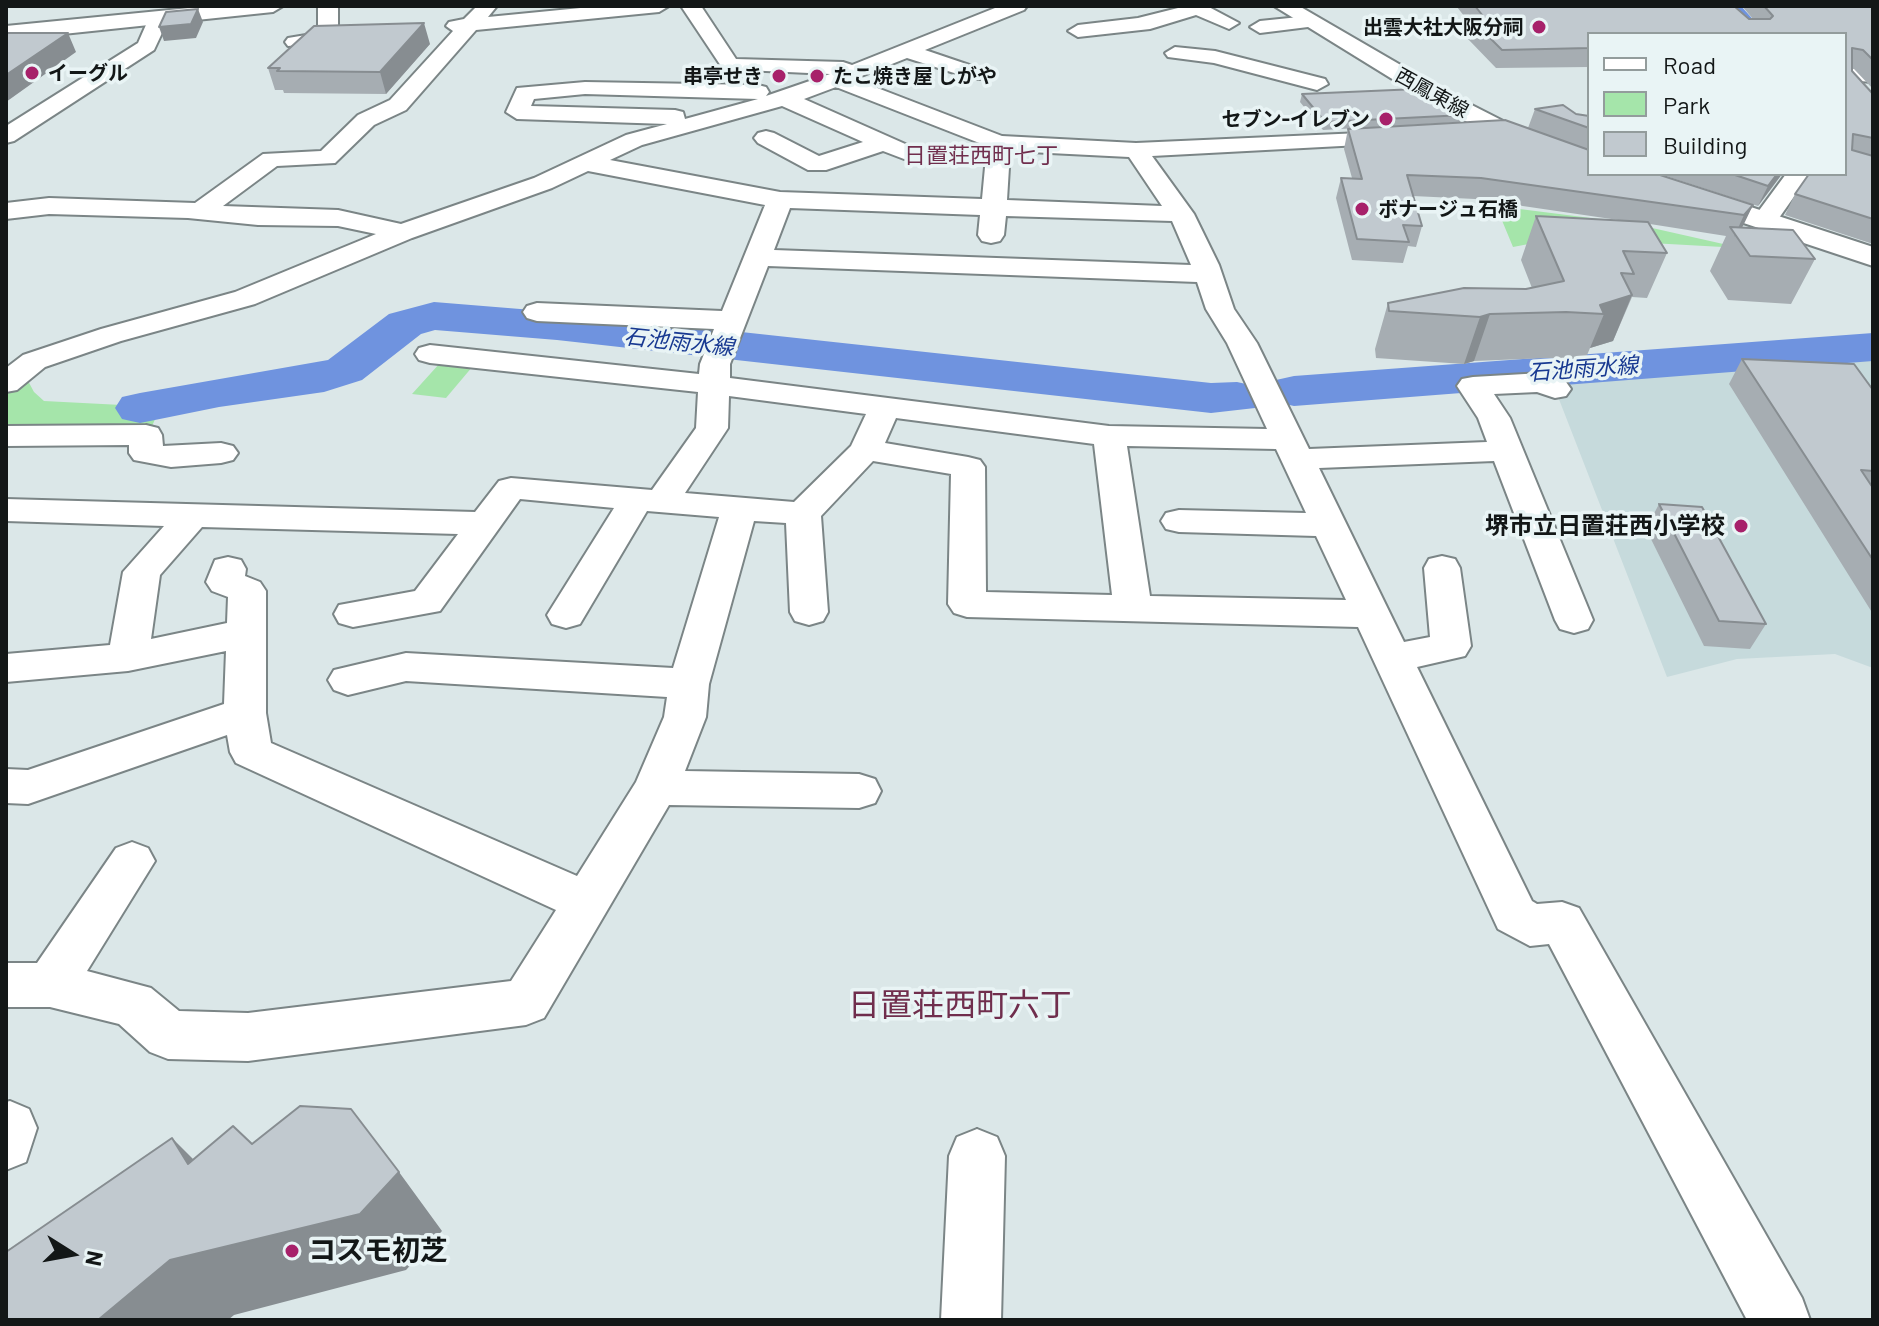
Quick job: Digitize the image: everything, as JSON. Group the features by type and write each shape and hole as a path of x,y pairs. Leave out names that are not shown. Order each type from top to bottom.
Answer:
{"main road":[{"path":"6,33 273,6"},
{"name":"西鳳東線","path":"1284,6 1445,101 1502,130 1587,162"},
{"path":"1629,176 1873,257"}],"street":[{"path":"295,42 336,38 328,6"},
{"path":"200,211 271,159 327,158 334,153 366,120 398,105 487,6"},
{"path":"437,28 659,6"},
{"path":"691,6 730,65 847,74 886,99 999,143 1136,150 1415,135"},
{"path":"6,383 20,355 111,335 245,298 403,232 507,197 634,140 793,95 1017,6"},
{"path":"1122,6 1170,37 1172,64"},
{"path":"1079,25 1148,22 1198,9 1229,23"},
{"path":"6,136 147,46 159,18"},
{"path":"910,47 918,19"},
{"path":"1260,27 1309,22"},
{"path":"910,47 980,75"},
{"path":"1172,64 1261,50"},
{"path":"1215,57 1317,84"},
{"path":"1172,64 1230,77"},
{"path":"1847,76 1868,86"},
{"path":"713,118 517,112 525,93 585,88 793,95 831,119 894,148 817,165 757,141 831,119"},
{"path":"886,99 911,89"},
{"path":"1459,132 1502,130"},
{"path":"990,266 999,143"},
{"path":"1136,150 1181,214 1220,309 1242,343 1515,915 1530,925 1562,923 1780,1320"},
{"path":"585,163 780,200 1181,214"},
{"path":"1765,220 1797,176"},
{"path":"566,615 650,499 712,428 715,364 780,200"},
{"path":"6,211 49,206 338,218 403,232"},
{"path":"756,257 1208,274"},
{"path":"502,362 531,324 602,313 647,319 732,320"},
{"path":"430,354 715,385 1109,436 1292,449 1507,451"},
{"path":"1555,389 1542,382 1473,386 1494,418 1574,620"},
{"path":"809,612 803,514 865,450 886,406"},
{"path":"6,436 146,435 146,453 171,457 221,453 186,516 142,572 128,657"},
{"path":"1109,436 1133,608"},
{"path":"865,450 968,467 967,604 1369,614"},
{"path":"353,614 427,602 511,488 803,514"},
{"path":"132,861 28,985 133,1004 168,1035 248,1037 526,1002 584,901 656,788 685,717 689,684 740,507"},
{"path":"6,510 486,524"},
{"path":"1179,521 1328,525"},
{"path":"1391,659 1451,646 1442,568"},
{"path":"228,569 225,582 247,591 245,713 251,752 584,901"},
{"path":"6,668 128,657 247,633"},
{"path":"348,680 406,667 689,684"},
{"path":"6,786 28,787 245,713"},
{"path":"656,788 859,791"},
{"path":"6,1129 10,1128 6,1143"},
{"path":"971,1320 977,1156"}],"shaded area":[{"name":"堺市立日置荘西小学校","path":"1873,356 1873,668 1835,654 1737,659 1667,677 1555,389 1558,380"}],"green space":[{"path":"1496,206 1630,223 1741,248 1560,238 1513,247"},
{"path":"440,363 473,366 446,398 412,394"},
{"path":"27,379 34,392 44,401 141,406 134,414 157,415 152,426 6,429 6,395"}],"building":[{"path":"1475,6 1734,6 1749,19 1770,19 1773,16 1764,6 1873,6 1873,60 1863,50 1852,48 1852,71 1873,94 1873,138 1853,134 1852,150 1873,156 1873,219 1795,194 1808,176 1847,176 1847,32 1587,32 1587,48 1502,50 1473,21 1487,21"},
{"path":"198,9 191,24 159,27 166,12"},
{"path":"424,23 380,72 277,71 280,68 268,68 314,26"},
{"path":"8,33 68,33 6,75"},
{"path":"1417,89 1464,115 1325,122 1302,94"},
{"path":"1563,105 1576,114 1587,116 1587,127 1535,109"},
{"path":"1505,120 1587,149 1587,176 1663,176 1753,205 1744,215 1481,178 1407,175 1422,226 1403,225 1409,242 1357,239 1341,178 1362,179 1348,129"},
{"path":"1738,176 1776,176 1768,186"},
{"path":"1536,216 1648,222 1667,253 1623,251 1634,274 1621,273 1632,295 1600,305 1604,314 1566,312 1490,314 1480,317 1389,311 1388,303 1464,288 1526,289 1564,281"},
{"path":"1730,227 1793,230 1815,259 1750,256"},
{"path":"1742,359 1854,364 1873,390 1873,471 1861,470 1873,488 1873,560"},
{"path":"1659,504 1702,507 1766,624 1719,621"},
{"path":"300,1106 351,1109 399,1172 360,1214 170,1260 98,1320 6,1320 6,1252 172,1138 188,1164 233,1126 252,1144"}],"waterway":[{"path":"1738,6 1761,32"},
{"name":"石池雨水線","path":"140,408 219,392 324,377 345,370 405,324 434,316 557,326 1211,398 1237,397"},
{"name":"石池雨水線","path":"1294,391 1873,347"}],"place":[{"name":"出雲大社大阪分祠","path":"1539,27"},
{"name":"イーグル","path":"32,73"},
{"name":"串亭せき","path":"779,76"},
{"name":"たこ焼き屋 しがや","path":"817,76"},
{"name":"セブン-イレブン","path":"1386,119"},
{"name":"ボナージュ石橋","path":"1362,209"},
{"name":"堺市立日置荘西小学校","path":"1741,526"},
{"name":"コスモ初芝","path":"292,1251"}],"district":[{"name":"日置荘西町七丁","path":"981,156"},
{"name":"日置荘西町六丁","path":"960,1005"}]}
